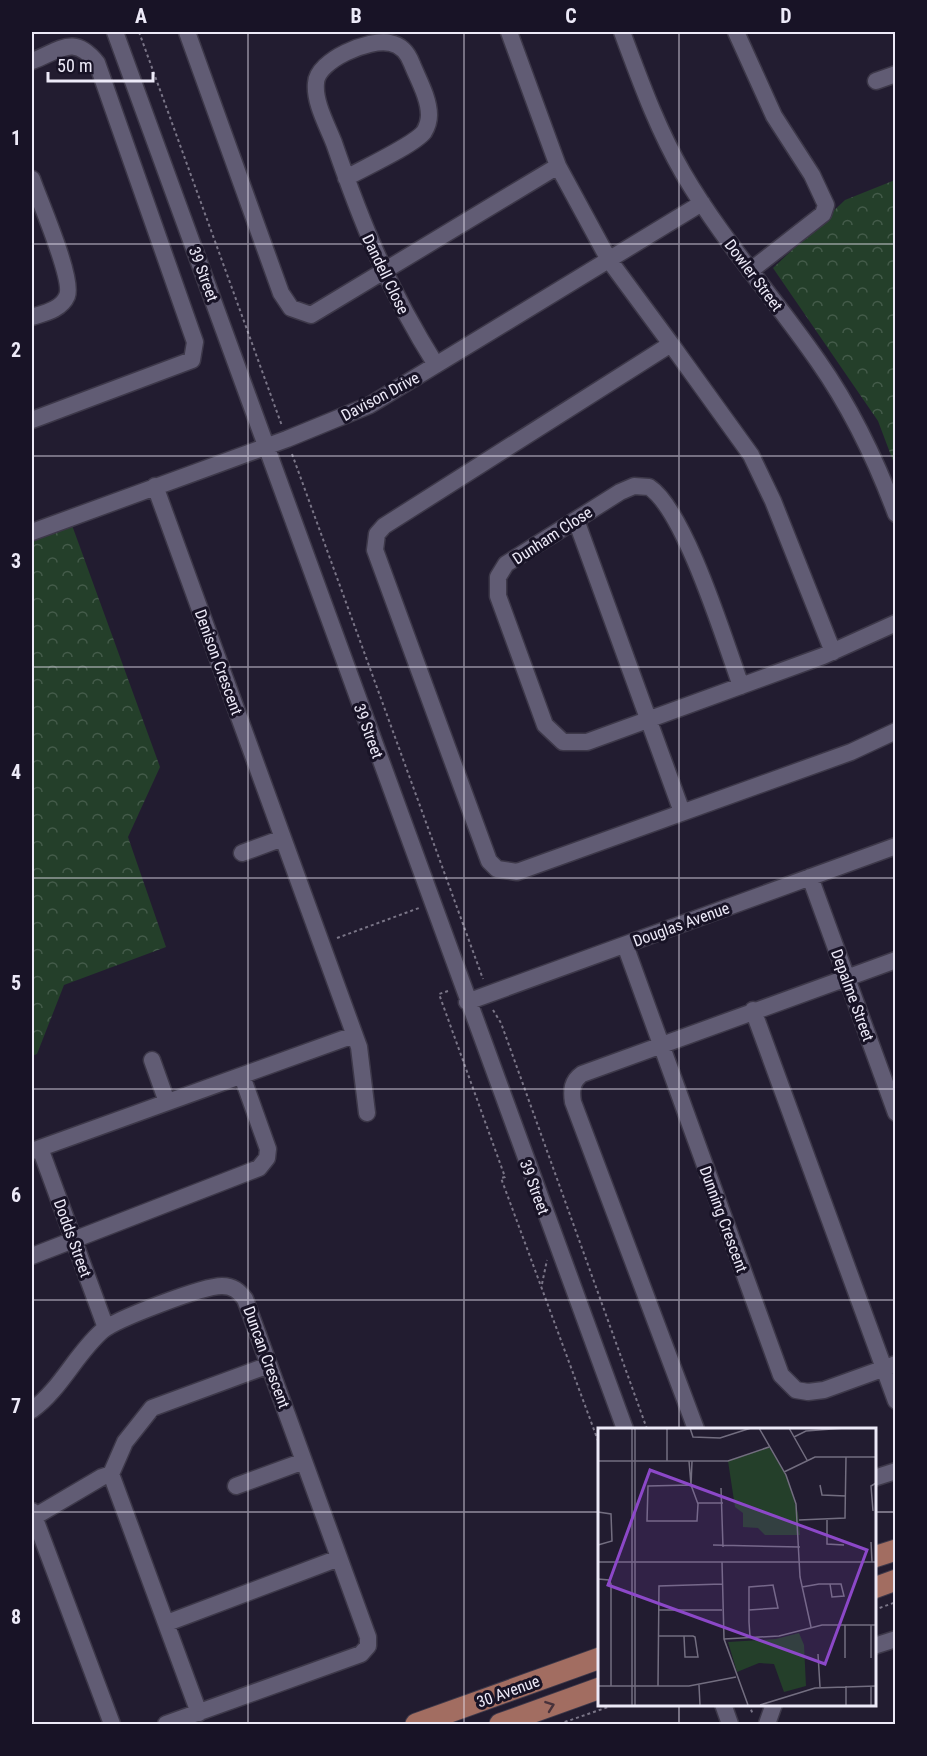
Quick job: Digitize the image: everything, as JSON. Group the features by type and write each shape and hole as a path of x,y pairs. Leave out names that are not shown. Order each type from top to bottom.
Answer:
{"main road":[{"path":"876,1556 896,1550"},
{"path":"876,1587 896,1580"},
{"name":"30 Avenue","path":"416,1725 598,1659"},
{"name":"30 Avenue","path":"500,1725 598,1689"}],"street":[{"name":"39 Street","path":"116,32 624,1428"},
{"path":"187,32 286,302 299,313 311,315 558,166"},
{"path":"509,32 558,166 609,260 751,455 773,501 833,652"},
{"name":"Dowler Street","path":"622,32 658,125 702,203 819,362 848,407 869,449 896,514"},
{"path":"736,32 774,116 812,175 826,205 823,214 750,271"},
{"name":"Dandell Close","path":"346,178 419,137 428,125 428,108 409,56 391,43 374,44 332,59 319,71 317,94 346,178 383,273 436,365"},
{"path":"32,61 74,45 85,48 97,63 195,342 192,360 32,420"},
{"path":"876,81 896,74"},
{"path":"32,179 68,279 69,288 67,296 57,308 32,318"},
{"name":"Davison Drive","path":"32,532 266,446 370,405 702,203"},
{"path":"671,344 384,526 375,540 375,550 484,852 497,869 517,872 851,752 896,731"},
{"name":"Denison Crescent","path":"155,486 359,1047 367,1113"},
{"name":"Dunham Close","path":"741,686 692,554 660,495 650,487 628,488 576,520 507,564 497,582 498,596 542,718 555,738 570,744 587,742 648,719 741,686 833,652 896,623"},
{"path":"576,520 682,812"},
{"path":"242,853 283,838"},
{"name":"Douglas Avenue","path":"467,1002 896,846"},
{"name":"Depalme Street","path":"810,878 896,1113"},
{"name":"Dunning Crescent","path":"625,945 781,1375 796,1390 808,1392 824,1390 890,1366"},
{"path":"696,1428 571,1094 575,1079 582,1074 753,1010 896,960"},
{"path":"753,1010 890,1366 896,1401"},
{"path":"36,1150 354,1035"},
{"path":"152,1060 167,1102"},
{"path":"32,1256 259,1168 264,1164 268,1149 242,1076"},
{"name":"Dodds Street","path":"36,1150 73,1239 106,1328"},
{"name":"Duncan Crescent","path":"32,1410 51,1394 106,1328 208,1288 228,1286 235,1288 245,1299 368,1637 368,1646 365,1650 166,1725"},
{"path":"199,1713 111,1474 125,1442 152,1408 269,1365"},
{"path":"236,1486 304,1461"},
{"path":"876,1477 896,1471"},
{"path":"111,1474 33,1514 112,1725"},
{"path":"167,1623 339,1558"},
{"path":"876,1646 896,1639"},
{"path":"723,1705 730,1725"},
{"path":"767,1725 774,1705"}],"path":[{"path":"139,32 282,426"},
{"path":"292,452 483,982"},
{"path":"321,944 419,908"},
{"path":"478,978 482,977"},
{"path":"448,991 440,994 505,1177 501,1178 598,1441"},
{"path":"493,1010 501,1023 647,1428"},
{"path":"876,1609 896,1602"},
{"path":"559,1725 614,1705"}],"green space":[{"path":"895,180 895,466 878,421 773,268 845,200"},
{"path":"69,517 160,767 128,837 166,947 64,985 37,1054 32,1056 32,532"}]}
